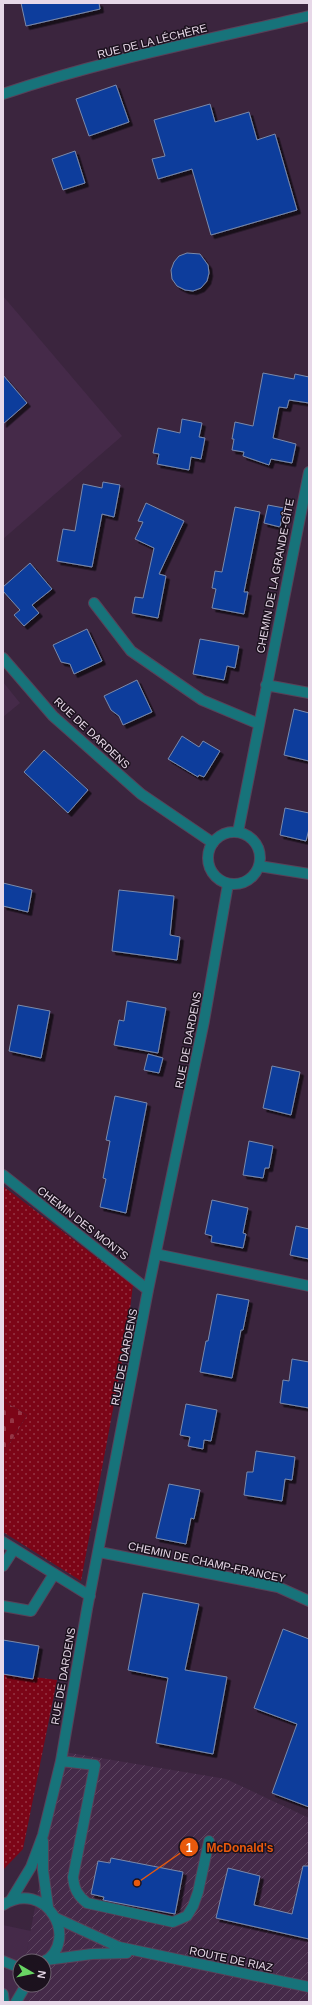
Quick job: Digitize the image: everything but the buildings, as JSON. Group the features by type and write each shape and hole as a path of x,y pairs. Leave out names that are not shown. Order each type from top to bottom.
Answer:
{"street":[{"name":"RUE DE LA LÉCHÈRE","path":"3,94 57,77 309,16"},
{"name":"CHEMIN DE LA GRANDE-GÎTE","path":"238,832 309,472"},
{"path":"94,603 131,651 202,700 259,724"},
{"name":"RUE DE DARDENS","path":"3,658 53,716 141,794 213,843"},
{"path":"266,686 309,693"},
{"path":"238,832 248,836 256,844 260,855 259,866 255,875 247,882 238,885 228,884 217,878 210,868 208,856 213,843 220,836 238,832"},
{"path":"259,866 309,874"},
{"name":"RUE DE DARDENS","path":"7,1902 31,1867 43,1835 60,1761 148,1290 204,1022 228,884"},
{"name":"CHEMIN DES MONTS","path":"3,1175 148,1290"},
{"path":"156,1254 309,1286"},
{"path":"3,1542 90,1596"},
{"path":"3,1566 14,1549"},
{"name":"CHEMIN DE CHAMP-FRANCEY","path":"99,1552 278,1587 309,1600"},
{"path":"3,1606 31,1611 54,1574"},
{"path":"60,1761 95,1765 73,1878 74,1886 80,1898 88,1903 173,1922 187,1916 193,1906 198,1892 209,1841"},
{"name":"RUE DE DARDENS","path":"43,1835 43,1870 48,1907"},
{"path":"7,1902 21,1898 30,1898 48,1907 56,1918 59,1929 58,1941 52,1954"},
{"name":"ROUTE DE RIAZ","path":"56,1918 119,1947 309,1987"},
{"name":"ROUTE DE RIAZ","path":"52,1960 118,1952 149,1954"},
{"path":"16,2002 21,1993"},
{"path":"3,1994 4,2002"}],"shaded area":[{"path":"3,296 122,436 3,539"},
{"path":"3,682 20,703 3,717"},
{"path":"64,1752 226,1779 309,1818 309,2002 16,2002 18,1993 52,1993 52,1953 26,1953"},
{"path":"3,1925 31,1931 27,1953 12,1953 12,1993 18,1993 16,2002 3,2002"}],"green space":[{"path":"3,1186 133,1285 127,1334 81,1581 3,1532 3,1454 27,1415 3,1401"},
{"path":"3,1401 27,1415 3,1454"},
{"path":"3,1673 57,1680 23,1849 3,1870"}],"place":[{"name":"McDonald's","path":"137,1883"}]}
